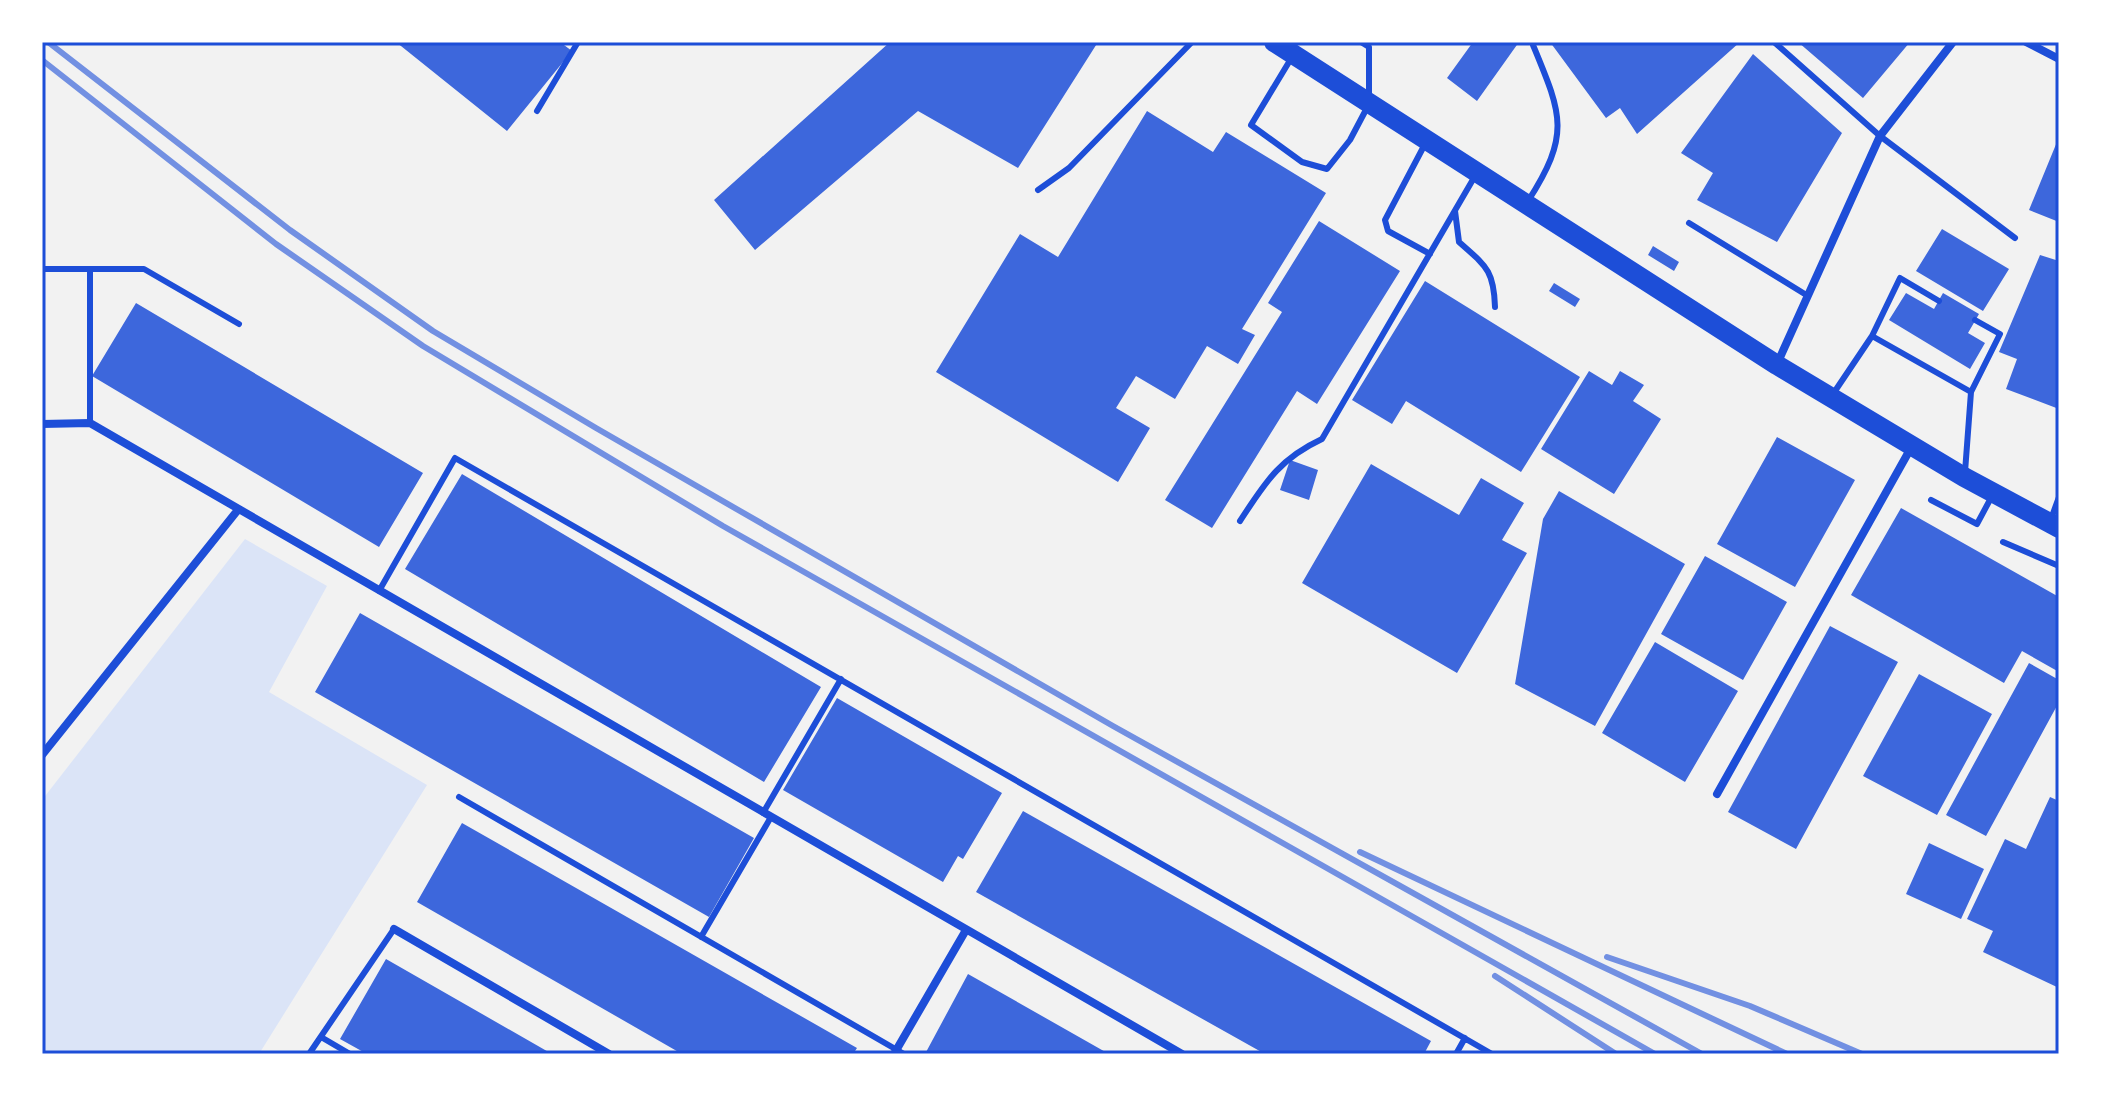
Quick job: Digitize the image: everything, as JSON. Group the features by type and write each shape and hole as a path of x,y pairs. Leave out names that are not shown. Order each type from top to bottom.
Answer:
{"main road":[{"path":"1274,42 1777,365 1964,477 2054,525"}],"street":[{"path":"1777,365 1880,136 1953,42"},
{"path":"2026,42 2059,59"},
{"path":"42,424 90,423 237,511 1182,1054"},
{"path":"1717,794 1913,446"},
{"path":"42,755 237,511"},
{"path":"394,929 609,1054"},
{"path":"898,1053 966,930"}],"lane":[{"path":"537,111 578,42"},
{"path":"1038,190 1080,159 1192,42"},
{"path":"1293,55 1251,125 1302,162 1327,169 1350,140 1369,104 1372,45 1361,42"},
{"path":"1774,42 1880,136 2015,238"},
{"path":"1526,204 1549,170 1558,138 1553,95 1533,45"},
{"path":"1426,141 1385,220 1388,231 1430,254"},
{"path":"1240,521 1271,474 1294,452 1322,439 1477,173"},
{"path":"1455,211 1459,242 1482,262 1494,280 1495,307"},
{"path":"1689,223 1808,296"},
{"path":"42,269 144,269 239,324"},
{"path":"90,269 90,423"},
{"path":"1831,397 1872,336 1900,278 1939,301"},
{"path":"1964,477 1971,392 2000,334 1975,320"},
{"path":"1872,336 1971,392"},
{"path":"379,591 455,458 1492,1054"},
{"path":"1931,500 1977,524 1994,493"},
{"path":"2054,525 2059,497"},
{"path":"2003,542 2059,566"},
{"path":"701,937 841,679"},
{"path":"459,797 898,1053"},
{"path":"309,1054 394,929"},
{"path":"321,1037 350,1054"},
{"path":"1456,1054 1465,1038"}],"shaded area":[{"path":"245,539 327,586 269,692 427,785 259,1054 42,1054 42,800"}],"building":[{"path":"396,42 560,42 572,51 507,131"},
{"path":"890,42 1098,42 1018,168 918,111 755,250 714,200"},
{"path":"1473,42 1519,42 1477,101 1447,78"},
{"path":"1550,42 1740,42 1637,134 1620,108 1606,118"},
{"path":"1798,42 1910,42 1863,98"},
{"path":"1753,54 1842,133 1777,242 1697,200 1713,173 1681,153"},
{"path":"1147,111 1213,152 1226,132 1326,193 1242,329 1255,335 1238,364 1207,346 1175,399 1136,376 1116,408 1150,428 1118,482 936,372 1020,234 1058,257"},
{"path":"2059,137 2059,222 2029,210"},
{"path":"1319,221 1400,271 1317,404 1297,391 1212,528 1165,500 1282,312 1268,303"},
{"path":"1942,229 2009,269 1983,311 1916,271"},
{"path":"1653,246 1679,262 1674,271 1648,255"},
{"path":"2040,255 2059,261 2059,409 2006,389 2017,359 1999,352"},
{"path":"1425,281 1580,377 1521,472 1406,401 1392,424 1352,400"},
{"path":"1554,283 1580,299 1575,307 1549,291"},
{"path":"1906,293 1934,309 1943,293 1979,314 1968,333 1985,343 1970,369 1889,320"},
{"path":"136,303 423,473 379,547 92,376"},
{"path":"1589,371 1612,385 1620,371 1644,385 1633,401 1661,419 1614,494 1541,449"},
{"path":"1777,437 1855,480 1795,587 1717,544"},
{"path":"1290,460 1318,470 1309,500 1280,490"},
{"path":"1371,464 1459,515 1481,478 1524,503 1502,540 1527,553 1457,673 1302,583"},
{"path":"462,474 821,687 764,782 405,569"},
{"path":"1559,491 1685,564 1595,726 1515,684 1543,519"},
{"path":"1901,508 2059,597 2059,672 2022,651 2004,683 1851,595"},
{"path":"1705,556 1787,602 1743,680 1661,634"},
{"path":"360,613 754,838 709,917 315,692"},
{"path":"1830,626 1898,662 1796,849 1728,812"},
{"path":"1655,642 1738,691 1685,782 1602,733"},
{"path":"2029,663 2059,680 2059,702 1986,836 1946,815"},
{"path":"1919,674 1992,714 1937,815 1863,776"},
{"path":"837,698 1002,793 963,859 958,856 943,882 783,790"},
{"path":"2050,797 2059,801 2059,988 1983,952 1993,931 1967,919 2005,839 2026,849"},
{"path":"1023,811 1431,1041 1424,1054 1265,1054 976,892"},
{"path":"462,823 857,1048 853,1054 682,1054 417,902"},
{"path":"1929,843 1984,869 1961,919 1906,894"},
{"path":"386,959 552,1054 367,1054 340,1039"},
{"path":"968,974 1109,1054 925,1054"}],"railway":[{"path":"48,42 290,230 433,331 1113,726 1702,1054"},
{"path":"42,60 276,244 423,346 723,526 1655,1054"},
{"path":"1360,852 1787,1054"},
{"path":"1607,957 1750,1006 1862,1054"},
{"path":"1495,976 1616,1054"}]}
